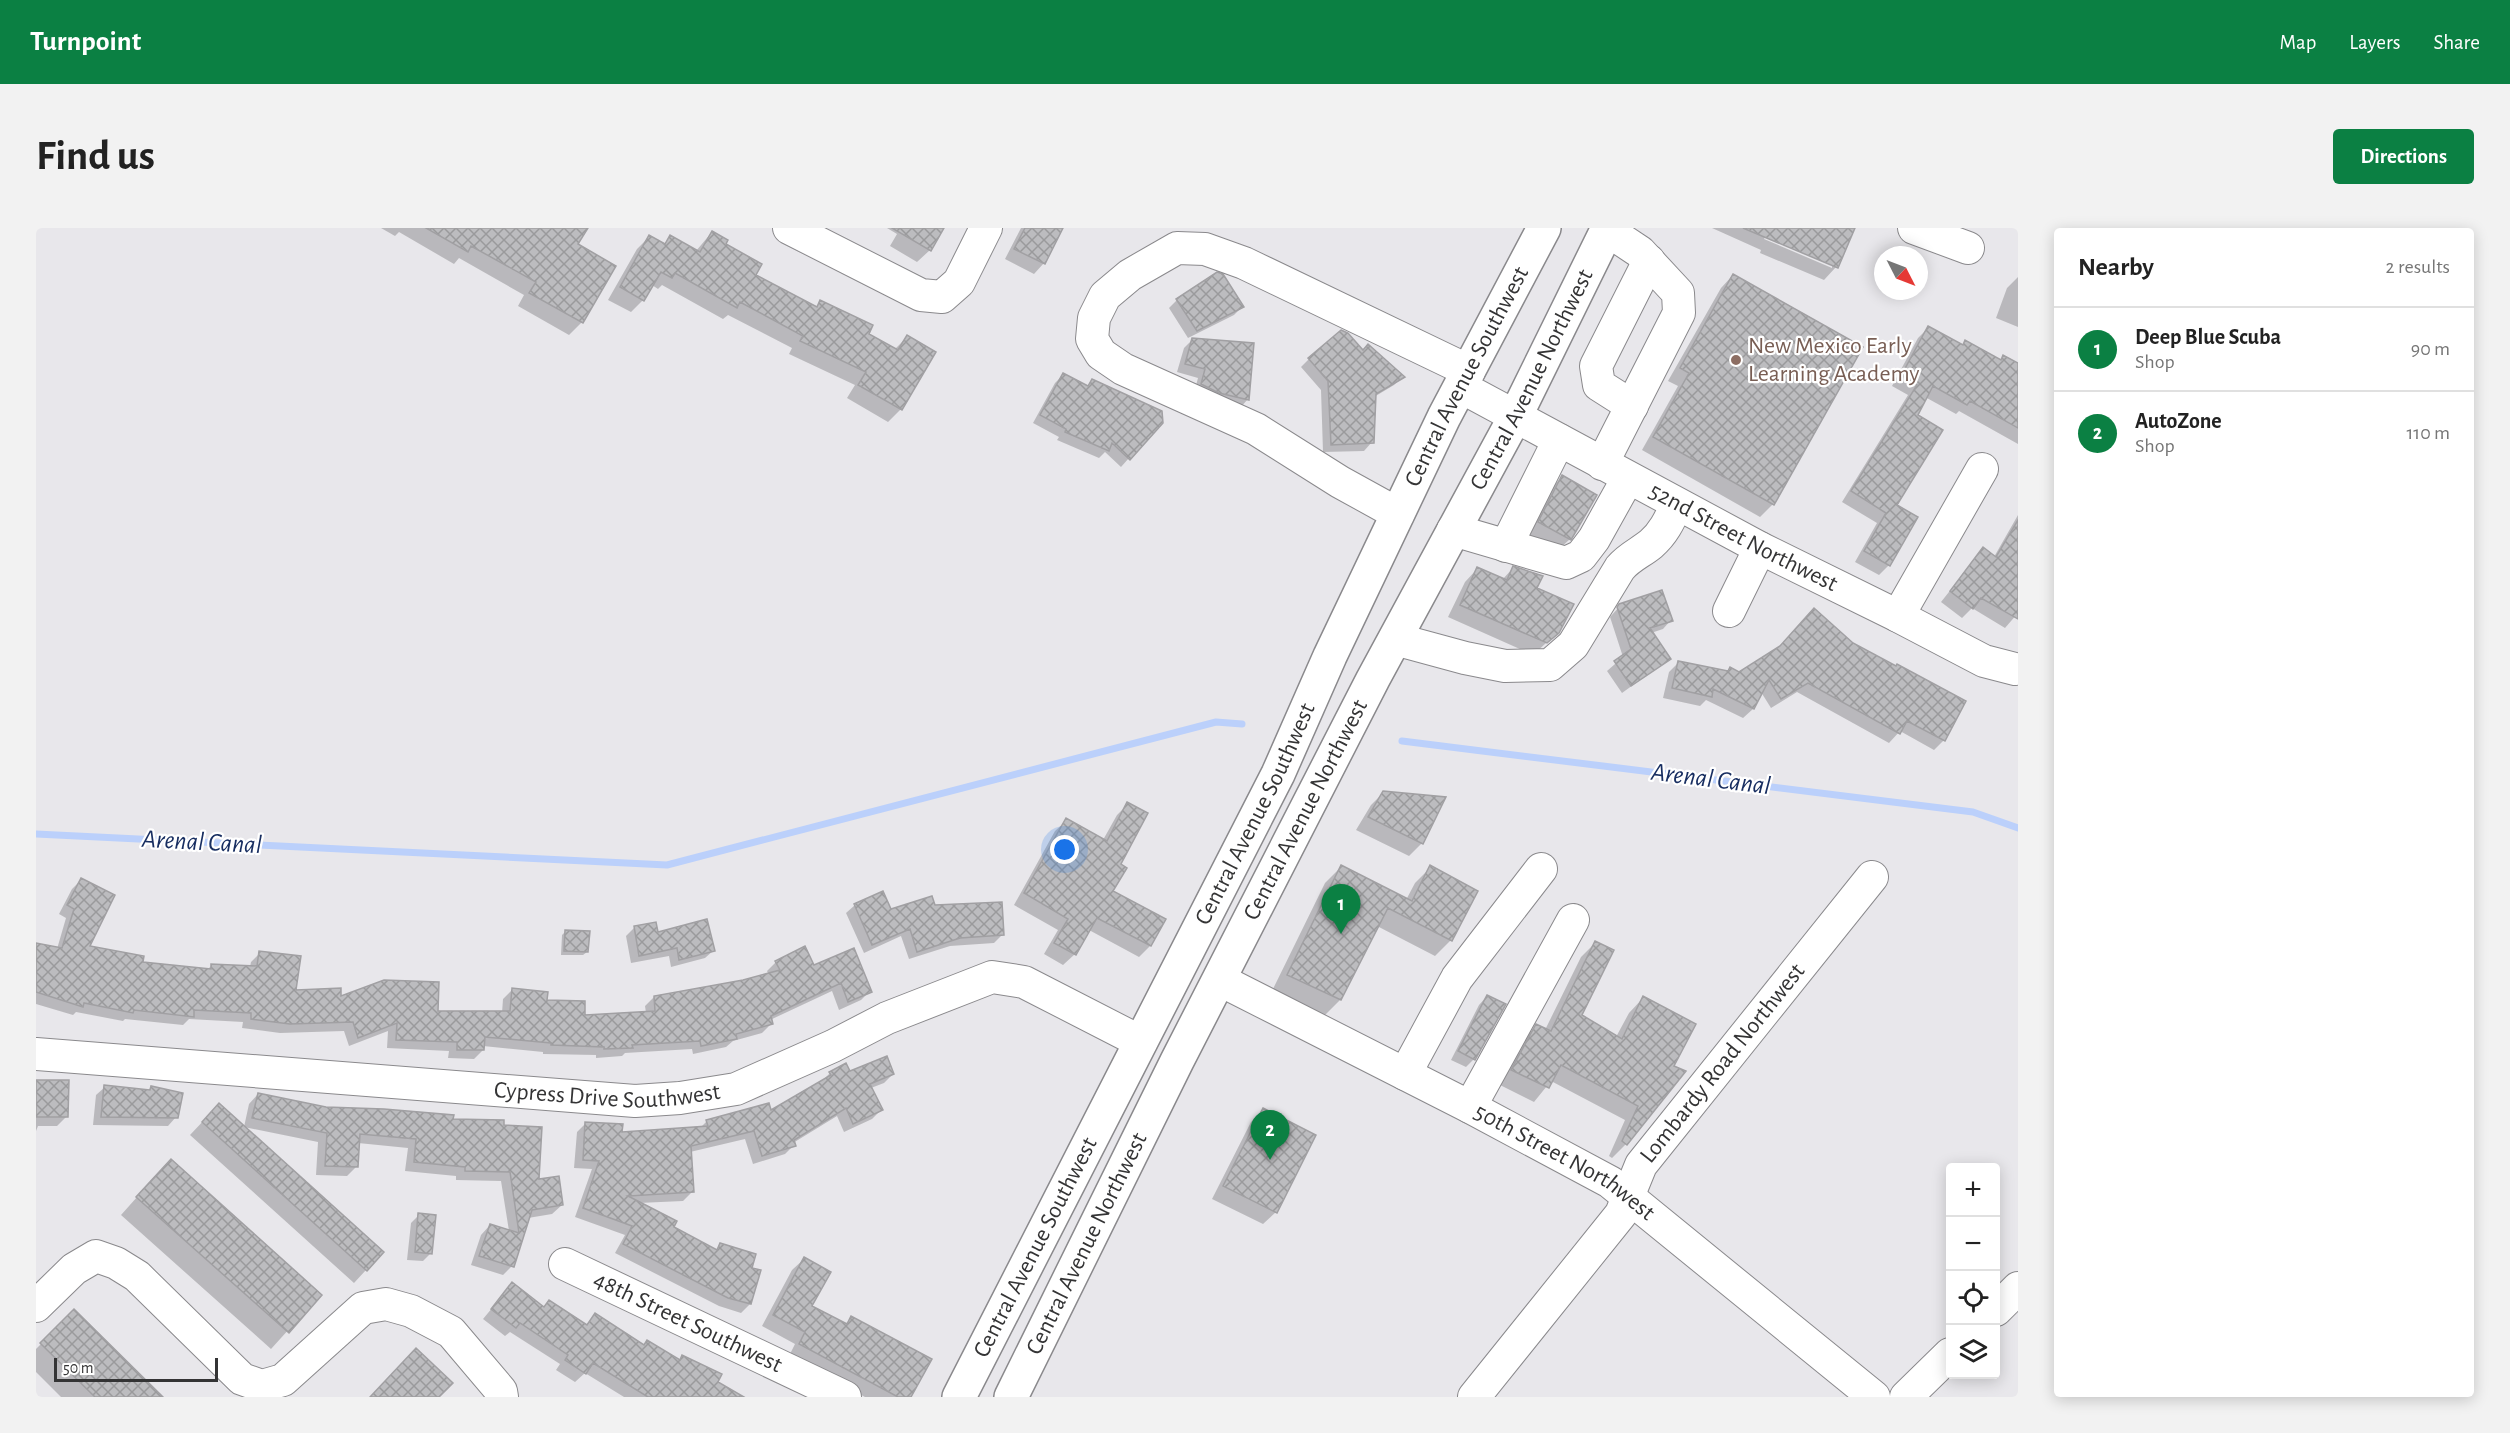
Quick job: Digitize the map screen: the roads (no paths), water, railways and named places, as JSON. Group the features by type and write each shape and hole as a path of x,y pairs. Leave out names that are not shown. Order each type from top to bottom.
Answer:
{"main road":[{"name":"Central Avenue Southwest","path":"959,1397 1278,774 1330,656 1444,417 1544,228"},
{"name":"Central Avenue Northwest","path":"1011,1397 1177,1061 1373,679 1515,417 1608,229"}],"street":[{"path":"789,228 921,295 942,297 959,282 986,228"},
{"path":"1914,228 1968,248"},
{"path":"1453,530 1566,563 1581,556 1594,539 1632,406 1679,313 1678,293 1649,261 1628,242 1608,229"},
{"name":"52nd Street Northwest","path":"1398,514 1340,482 1256,429 1123,369 1101,354 1092,339 1094,318 1105,296 1130,275 1177,248 1205,249 1244,263 1465,379 1515,417 1677,504 1984,661 2017,674"},
{"path":"1632,406 1599,386 1596,366 1649,261"},
{"path":"1506,546 1558,440"},
{"path":"1898,616 1982,469"},
{"path":"1395,639 1464,658 1505,666 1550,665 1573,645 1629,557 1650,545 1666,528 1677,504"},
{"path":"1729,611 1760,548"},
{"path":"1405,1074 1456,978 1541,869"},
{"name":"Lombardy Road Northwest","path":"1474,1397 1621,1214 1641,1165 1872,877"},
{"path":"1470,1107 1573,920"},
{"name":"Cypress Drive Southwest","path":"36,1054 635,1101 680,1098 736,1089 833,1046 887,1018 992,977 1024,982 1141,1042"},
{"name":"50th Street Northwest","path":"1220,980 1590,1170 1629,1197 1874,1397"},
{"path":"36,1306 75,1269 96,1256 116,1263 137,1276 242,1379 262,1386 283,1380 363,1308 386,1304 411,1311 451,1332 501,1391 502,1397"},
{"name":"48th Street Southwest","path":"565,1264 845,1397"},
{"path":"2000,1305 2018,1288"},
{"path":"1906,1397 1946,1358"}],"waterway":[{"path":"36,834 667,865 1216,722 1242,724"},
{"name":"Arenal Canal","path":"1402,741 1973,812 2018,828"}],"place":[{"name":"New Mexico Early Learning Academy","path":"1736,360"},
{"name":"Deep Blue Scuba","path":"1341,934"},
{"name":"AutoZone","path":"1270,1160"}]}
